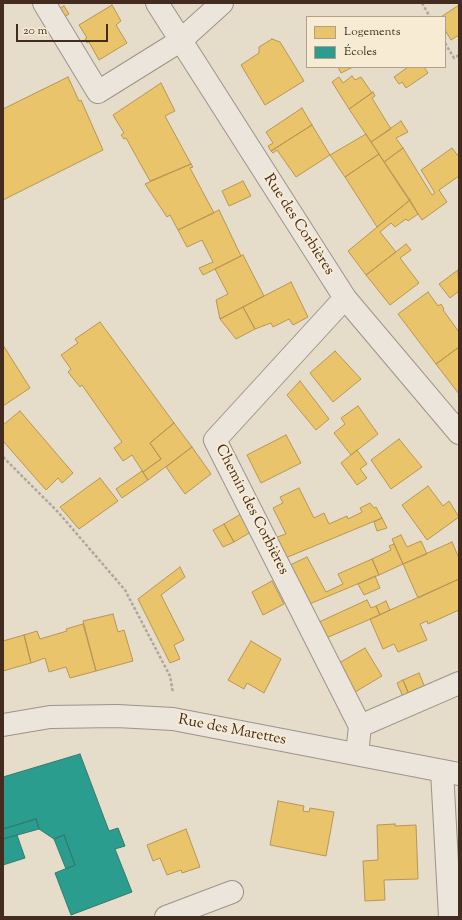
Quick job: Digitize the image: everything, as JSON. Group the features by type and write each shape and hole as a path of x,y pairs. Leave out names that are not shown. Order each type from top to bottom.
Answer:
{"street":[{"path":"44,3 98,92 180,41 222,3"},
{"name":"Rue des Corbières","path":"157,3 345,298 459,433"},
{"name":"Chemin des Corbières","path":"345,298 215,440 360,726"},
{"path":"357,754 360,726 459,683"},
{"name":"Rue des Marettes","path":"3,725 50,717 117,716 173,719 450,772"},
{"path":"450,772 450,917"},
{"path":"166,917 232,892"}],"path":[{"path":"422,3 429,16"},
{"path":"446,45 454,58 459,55"},
{"path":"3,457 58,512 125,590 170,676 174,702 173,719"}],"building: Logements":[{"path":"112,5 121,21 116,25 127,43 99,60 89,42 87,43 85,39 87,38 79,25"},
{"path":"459,5 459,35 451,40 446,32 446,16 442,16"},
{"path":"64,6 69,14 62,18 56,10"},
{"path":"272,39 280,42 304,81 265,105 241,65 259,53 259,47"},
{"path":"338,68 351,68 341,73"},
{"path":"407,68 425,68 428,73 406,88 402,82 399,84 394,77"},
{"path":"352,76 355,80 361,77 372,93 349,109 332,82 339,77 343,83"},
{"path":"68,77 79,101 81,100 103,150 3,200 3,109"},
{"path":"161,83 175,111 165,116 191,164 150,181 126,138 124,139 121,135 124,133 113,115"},
{"path":"373,92 375,96 372,98 391,129 371,142 349,109"},
{"path":"302,108 312,125 271,151 268,146 273,143 266,132"},
{"path":"401,121 408,132 396,138 403,148 384,162 371,142"},
{"path":"312,125 330,155 296,177 277,150 273,153 271,151"},
{"path":"366,134 379,154 345,177 330,155"},
{"path":"403,148 432,195 435,193 421,170 452,148 459,157 459,176 439,190 447,202 422,220 384,162"},
{"path":"379,154 410,200 377,227 345,177"},
{"path":"191,164 193,167 190,168 214,213 178,230 170,215 167,217 145,184"},
{"path":"243,181 251,196 229,206 222,191"},
{"path":"410,200 418,214 408,221 406,219 395,227 391,223 380,232 396,252 366,275 348,251"},
{"path":"219,210 241,256 203,275 199,268 213,262 202,240 187,247 178,230"},
{"path":"406,244 411,250 400,258 419,283 390,305 366,275"},
{"path":"243,255 264,296 220,319 216,300 228,294 215,269"},
{"path":"458,270 459,291 450,298 439,284"},
{"path":"291,282 308,317 293,325 289,319 273,327 271,323 255,329 243,307"},
{"path":"428,292 438,306 441,304 444,309 443,310 459,332 459,347 436,364 398,314"},
{"path":"243,307 255,329 236,339 220,319"},
{"path":"100,322 174,423 150,443 161,459 143,472 132,455 123,461 114,448 122,442 82,385 80,387 68,372 71,369 61,355 78,343 75,339"},
{"path":"3,345 30,388 3,406"},
{"path":"459,347 459,394 436,364"},
{"path":"335,351 361,379 333,402 310,373"},
{"path":"300,381 329,419 316,430 287,395"},
{"path":"358,406 378,434 351,455 334,433 345,424 341,418"},
{"path":"20,411 73,473 62,483 58,478 46,490 3,441 3,425"},
{"path":"174,423 192,447 148,480 143,472 161,459 150,443"},
{"path":"286,435 301,463 261,483 247,455"},
{"path":"399,439 422,467 391,489 371,460"},
{"path":"192,447 211,474 185,494 166,467"},
{"path":"357,450 367,464 360,469 367,478 357,485 341,463"},
{"path":"142,471 148,480 122,498 116,489"},
{"path":"100,478 118,501 79,529 60,507"},
{"path":"428,486 443,506 449,501 459,517 427,540 402,505"},
{"path":"299,488 314,518 324,513 329,524 347,516 348,519 362,512 360,508 370,503 374,508 376,507 382,518 283,559 271,539 286,534 273,508 283,503 280,497"},
{"path":"246,511 256,529 234,542 224,524"},
{"path":"382,518 387,528 377,531 374,522"},
{"path":"224,524 234,542 223,547 213,530"},
{"path":"401,535 407,547 421,541 427,554 403,564 392,539"},
{"path":"452,542 459,558 459,579 418,598 403,564"},
{"path":"394,544 403,564 379,575 372,559 391,550 389,546"},
{"path":"307,557 326,592 343,584 338,574 372,559 379,575 307,605 286,567"},
{"path":"180,567 185,577 161,595 184,640 174,645 180,659 170,663 138,599"},
{"path":"375,576 380,588 364,595 358,584"},
{"path":"459,579 459,610 428,624 427,621 420,624 427,640 398,652 394,644 383,649 370,619"},
{"path":"272,581 284,604 263,615 252,592"},
{"path":"367,600 371,608 376,606 380,615 326,638 319,622"},
{"path":"386,601 390,610 380,615 376,606"},
{"path":"113,614 118,632 124,630 133,661 96,671 83,621"},
{"path":"83,624 96,671 70,678 66,667 49,672 45,658 31,663 24,635 37,631 40,639 67,631 66,629"},
{"path":"24,635 31,663 3,671 3,641"},
{"path":"251,641 281,659 264,693 247,683 244,689 228,680"},
{"path":"365,648 382,676 355,692 339,663"},
{"path":"419,673 426,690 410,697 403,680"},
{"path":"403,680 410,697 404,699 397,683"},
{"path":"278,801 304,806 303,811 309,812 310,808 334,812 326,856 270,845"},
{"path":"395,824 395,826 416,825 418,879 384,880 385,900 365,901 363,861 378,860 377,825"},
{"path":"186,829 200,867 182,873 181,870 167,875 160,858 153,861 147,845"}],"building: Écoles":[{"path":"80,754 109,831 118,828 125,846 115,849 132,892 71,915 55,873 75,865 64,835 54,839 39,829 36,819 3,829 3,777"},
{"path":"36,819 39,829 3,839 3,829"},
{"path":"17,835 25,858 3,865 3,839"},
{"path":"64,835 75,865 66,869 54,839"}]}
